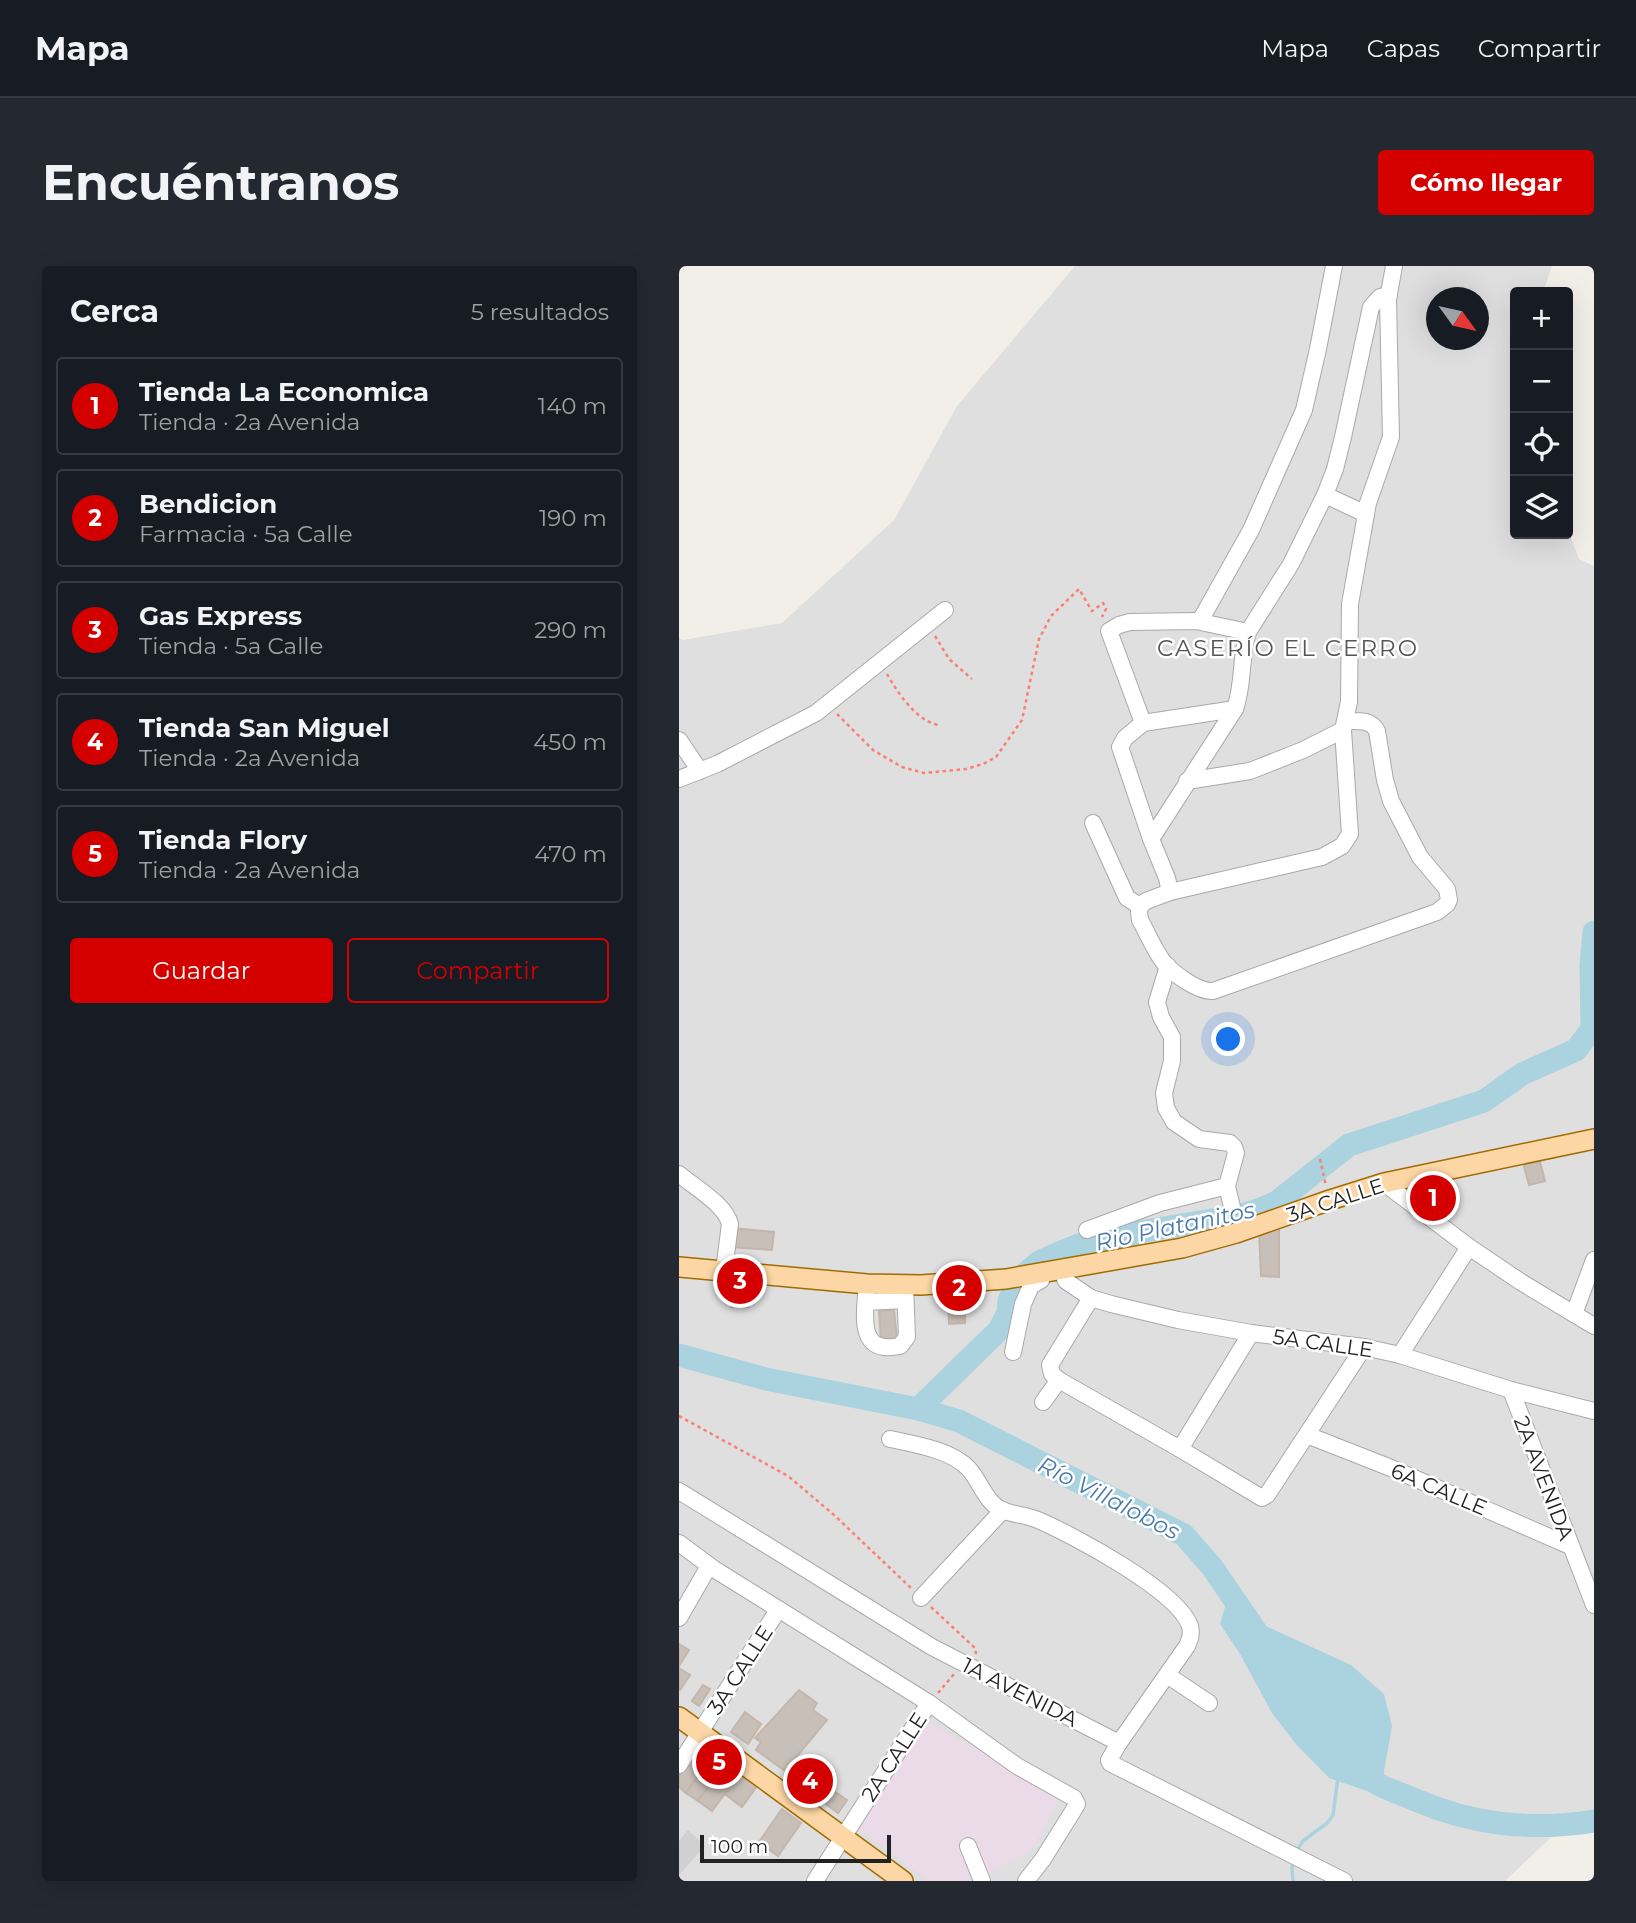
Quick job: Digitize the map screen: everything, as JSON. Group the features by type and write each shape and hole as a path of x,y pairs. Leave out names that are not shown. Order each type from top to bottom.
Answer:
{"main road":[{"name":"3A CALLE","path":"1039,1273 1182,1248 1236,1233 1384,1183 1594,1139"},
{"path":"679,1267 792,1278 866,1293 905,1293 1039,1273"},
{"path":"679,1717 903,1881"}],"street":[{"path":"1200,621 1251,530 1304,410 1334,266"},
{"path":"1187,781 1250,771 1303,750 1345,726 1367,722 1374,725 1384,780 1391,801 1420,857 1447,890 1449,900 1437,912 1213,991 1197,988 1168,966 1140,920 1139,912 1140,906 1146,901 1170,892 1322,857 1342,846 1349,837 1345,726 1349,702 1350,604 1371,492 1391,437 1388,295 1394,266"},
{"path":"1151,839 1235,709 1240,692 1248,632 1291,564 1325,495 1343,437 1371,307 1380,297 1388,295"},
{"path":"1325,495 1366,514"},
{"path":"679,779 816,713 945,610"},
{"path":"1143,723 1109,631 1130,622 1200,621 1248,632"},
{"path":"1170,892 1120,747 1125,738 1143,723 1235,709"},
{"path":"679,740 700,771"},
{"path":"1093,823 1127,898 1140,906"},
{"path":"1168,966 1157,1002 1161,1017 1172,1037 1173,1061 1164,1093 1166,1108 1174,1122 1199,1139 1230,1143 1234,1147 1236,1153 1227,1186 1232,1207"},
{"path":"679,1174 720,1207 729,1219 724,1270"},
{"path":"1384,1183 1469,1247 1594,1326"},
{"path":"1087,1230 1160,1203 1227,1186"},
{"path":"1400,1355 1469,1247"},
{"path":"1574,1314 1594,1260"},
{"name":"5A CALLE","path":"1061,1269 1066,1282 1091,1298 1178,1320 1400,1355 1511,1390 1594,1411"},
{"path":"1013,1352 1023,1304 1031,1286 1041,1280 1039,1273"},
{"path":"866,1293 867,1332 870,1341 879,1347 889,1348 901,1346 907,1337 905,1293"},
{"path":"1091,1298 1050,1365 1052,1374 1262,1498 1267,1495 1364,1348"},
{"path":"1180,1449 1251,1333"},
{"path":"1043,1402 1059,1380"},
{"name":"2A AVENIDA","path":"1511,1390 1594,1605"},
{"name":"6A CALLE","path":"1307,1435 1570,1546"},
{"path":"890,1439 926,1446 967,1467 993,1505 1035,1519 1087,1544 1148,1583 1181,1610 1191,1634 1187,1646 1119,1743 1109,1760 1110,1763 1344,1881"},
{"name":"1A AVENIDA","path":"679,1491 921,1640 1119,1743"},
{"path":"921,1598 1003,1510"},
{"path":"679,1543 709,1566 929,1703 1017,1766 1074,1798 1077,1804 1073,1811 1026,1881"},
{"path":"679,1618 709,1566"},
{"name":"3A CALLE","path":"679,1765 778,1610"},
{"path":"1167,1675 1209,1703"},
{"name":"2A CALLE","path":"815,1881 929,1703"},
{"path":"968,1846 982,1881"},
{"path":"1037,1881 1043,1859"}],"path":[{"path":"828,704 873,750 902,767 924,773 966,769 996,757 1022,720 1039,639 1051,616 1079,589 1092,611 1103,603 1106,609 1101,626 1105,631 1109,631"},
{"path":"928,623 949,659 972,679"},
{"path":"881,661 894,685 911,707 933,724 939,725"},
{"path":"1321,1160 1323,1176"},
{"path":"679,1416 788,1476 833,1514 975,1648 977,1652 929,1703"}],"shaded area":[{"path":"1075,266 1552,266 1545,287 1510,287 1510,539 1571,539 1579,559 1594,566 1594,1818 1563,1826 1505,1881 679,1881 679,638 683,640 782,623 894,520 957,406"},
{"path":"923,1720 1062,1795 1030,1852 974,1881 929,1881 854,1825"},
{"path":"688,1830 705,1846 679,1875 679,1841"}],"water":[{"path":"1225,1607 1242,1611 1259,1623 1351,1665 1384,1694 1392,1726 1384,1786 1370,1792 1329,1778 1295,1743 1272,1713 1240,1654 1220,1624"}],"building":[{"path":"1539,1158 1545,1181 1529,1185 1523,1163"},
{"path":"1443,1190 1445,1203 1423,1206 1421,1193"},
{"path":"1279,1224 1279,1277 1261,1276 1259,1230"},
{"path":"732,1228 774,1232 772,1250 731,1247"},
{"path":"732,1277 749,1277 748,1307 731,1307"},
{"path":"964,1289 965,1323 949,1324 948,1291"},
{"path":"894,1310 897,1339 881,1341 879,1311"},
{"path":"679,1644 689,1650 679,1666"},
{"path":"679,1668 690,1675 680,1690 679,1689"},
{"path":"703,1685 710,1689 699,1706 692,1701"},
{"path":"799,1690 817,1703 813,1710 827,1720 785,1771 756,1750 761,1742 755,1738"},
{"path":"745,1712 761,1724 748,1744 731,1732"},
{"path":"696,1741 717,1750 686,1793 679,1787 679,1767"},
{"path":"717,1750 728,1759 698,1801 686,1793"},
{"path":"728,1759 743,1769 712,1811 698,1801"},
{"path":"743,1769 760,1782 742,1807 725,1794"},
{"path":"809,1771 819,1778 810,1791 800,1783"},
{"path":"827,1786 847,1800 838,1813 819,1799"},
{"path":"782,1809 801,1823 778,1856 759,1842"}],"waterway":[{"name":"Rio Platanitos","path":"918,1409 999,1330 1008,1313 1009,1301 1019,1279 1039,1262 1079,1245 1258,1210 1277,1202 1349,1145 1484,1101 1522,1074 1576,1050 1592,1029 1591,965 1594,932"},
{"name":"Río Villalobos","path":"679,1355 766,1379 918,1409 959,1421 1184,1535 1212,1567 1260,1637"},
{"name":"Río Villalobos","path":"1362,1769 1386,1788 1435,1808 1480,1820 1524,1825 1594,1821"},
{"path":"1296,1852 1303,1841 1327,1823 1333,1815 1338,1777"},
{"path":"1293,1862 1293,1881"}],"place":[{"name":"Tienda La Economica","path":"1433,1198"},
{"name":"Gas Express","path":"740,1281"},
{"name":"Bendicion","path":"959,1288"},
{"name":"Tienda Flory","path":"719,1762"},
{"name":"Tienda San Miguel","path":"810,1781"}],"district":[{"name":"CASERÍO EL CERRO","path":"1288,648"}]}
